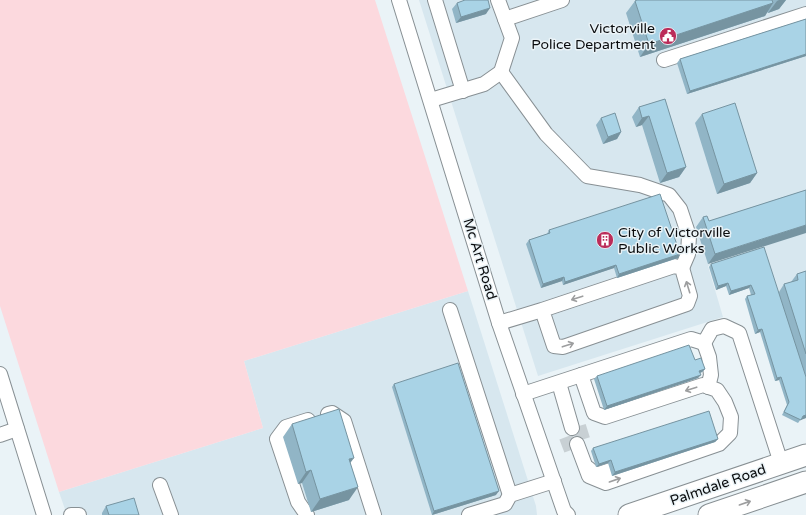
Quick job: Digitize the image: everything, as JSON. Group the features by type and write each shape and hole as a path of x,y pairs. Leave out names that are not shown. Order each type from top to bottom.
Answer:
{"highway":[{"name":"Palmdale Road","path":"629,515 806,455"},
{"name":"Palmdale Road","path":"708,515 800,488"}],"street":[{"name":"Mc Art Road","path":"399,0 499,323 564,511 568,515"},
{"path":"435,0 463,91"},
{"path":"431,100 484,84 501,72 512,38 498,0"},
{"path":"505,19 562,0"},
{"path":"664,60 806,14"},
{"path":"501,72 546,134 587,176 640,185 669,195 680,209 689,236 688,254 682,268 690,296 688,304 562,347 554,346 542,310"},
{"path":"499,323 674,266 682,268"},
{"path":"450,310 510,495"},
{"path":"708,387 711,374 709,357 704,343 712,329 724,326 738,333 781,463"},
{"path":"523,394 691,340 704,343"},
{"path":"0,374 44,515"},
{"path":"559,382 575,438 587,450 585,466 589,476 606,483 719,444 730,432 731,417 718,390 703,385 605,417 594,413 580,375"},
{"path":"307,515 298,502 277,439 286,427 332,413 344,421 374,515"},
{"path":"712,433 724,428 731,417"},
{"path":"0,435 17,429"},
{"path":"585,466 596,475 611,470"},
{"path":"469,515 505,504 510,495 554,481"},
{"path":"160,485 171,515"},
{"path":"71,515 79,515"}],"shaded area":[{"path":"0,0 375,0 468,291 244,361 263,428 59,492 0,306"},
{"path":"419,0 806,0 806,387 762,248 708,266 723,317 538,376"},
{"path":"468,291 536,506 537,515 67,515 59,492 263,428 244,361"}],"building":[{"path":"465,0 488,0 490,8 461,17 457,3"},
{"name":"Victorville Police Department","path":"772,0 773,3 649,44 635,1"},
{"path":"806,19 806,54 690,91 680,59"},
{"path":"665,99 686,167 667,173 649,116 642,118 639,107"},
{"path":"735,103 757,173 724,184 702,114"},
{"path":"615,113 621,132 608,137 601,118"},
{"path":"806,190 806,225 715,254 703,217 707,216 709,221"},
{"name":"City of Victorville Public Works","path":"660,194 680,254 619,274 616,265 565,282 564,277 543,284 529,240 550,233 549,230"},
{"path":"764,247 806,377 806,415 803,416 801,420 784,412 789,402 781,377 777,378 762,329 758,330 747,296 755,294 751,285 731,291 728,283 718,286 711,264"},
{"path":"806,271 806,354 784,284 798,280 797,274"},
{"path":"689,345 695,360 701,358 705,369 699,371 701,375 607,406 597,376"},
{"path":"458,363 499,491 434,511 394,384"},
{"path":"339,409 354,458 349,459 358,487 320,499 311,470 306,472 292,424"},
{"path":"709,411 718,439 615,472 611,460 599,464 593,448"},
{"path":"134,498 139,515 109,515 106,506"}],"tunnel":[{"path":"579,426 584,442"},
{"path":"566,437 572,453"}],"place":[{"name":"Victorville Police Department","path":"668,36"},
{"name":"City of Victorville Public Works","path":"605,240"}]}
